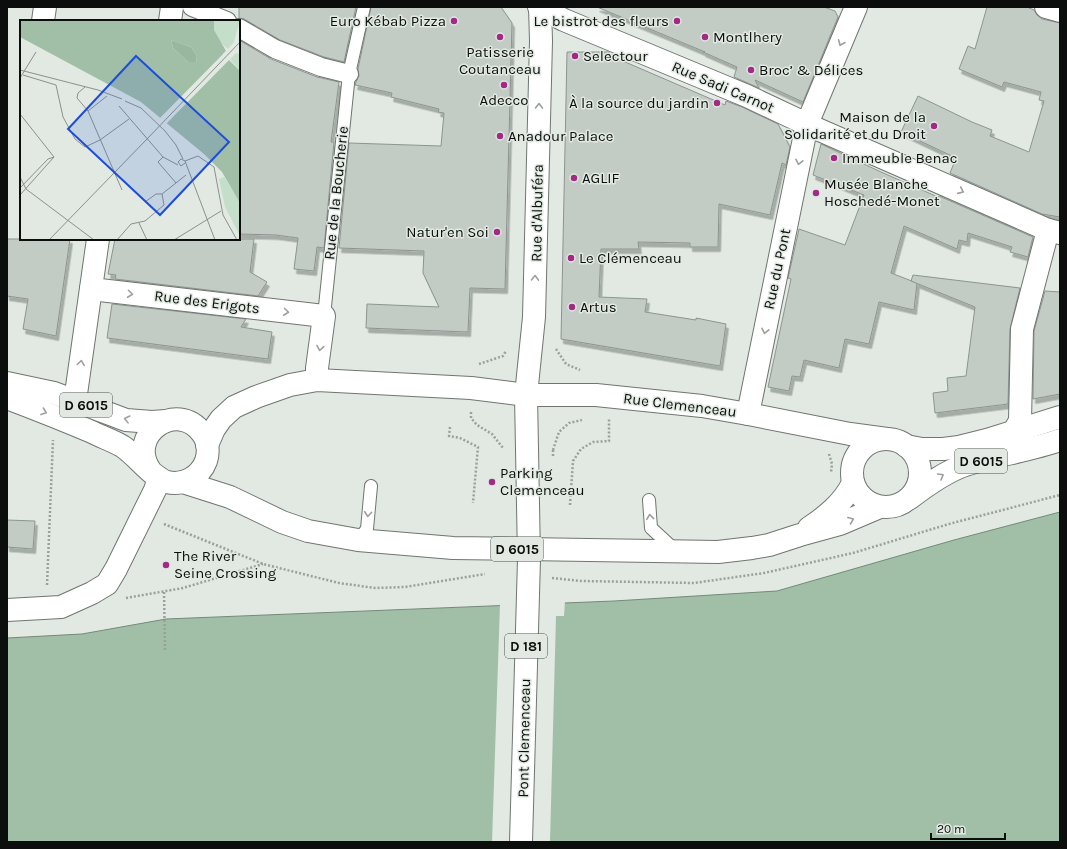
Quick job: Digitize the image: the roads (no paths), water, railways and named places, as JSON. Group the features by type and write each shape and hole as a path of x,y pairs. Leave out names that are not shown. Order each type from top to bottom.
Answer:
{"main road":[{"path":"43,20 45,7"},
{"path":"170,20 172,7"},
{"name":"Rue Sadi Carnot","path":"540,7 564,20 747,96 807,124 1054,232"},
{"name":"Rue d'Albuféra","path":"526,395 534,317 541,41 540,7"},
{"name":"Rue du Pont","path":"748,414 807,124 856,7"},
{"path":"1046,7 1060,11"},
{"path":"1014,431 1020,421 1022,329 1054,232"},
{"path":"75,401 98,240"},
{"name":"Rue des Erigots","path":"91,289 324,316"},
{"name":"Rue de la Boucherie","path":"317,380 317,368 324,316"},
{"name":"Rue Clemenceau","path":"230,410 256,397 290,385 317,380 471,388 526,395 596,396 702,406 897,442"},
{"name":"D 6015","path":"7,383 54,393 126,420 145,422 173,420"},
{"name":"Pont Clemenceau","path":"521,842 529,559 526,395"},
{"name":"D 6015","path":"7,398 53,415 120,445 133,454 154,474"},
{"path":"7,610 61,607 92,593 107,584 155,490 154,474 144,456 145,441 148,434 159,424 173,420 230,410"},
{"path":"154,474 171,483 183,482 198,475 205,465 207,451 218,424 230,410"},
{"name":"D 6015","path":"897,442 922,449 944,449 972,445 1060,417"},
{"path":"173,420 191,423 203,434 210,465 230,497"},
{"path":"833,430 845,440 855,458"},
{"path":"878,440 897,442 917,459 920,471 917,488 909,498 898,506 880,507 864,500 858,494 853,483 851,470 855,458 860,450 870,443 878,440"},
{"name":"D 6015","path":"909,498 939,477 965,465 1018,453 1060,440"},
{"name":"D 6015","path":"183,482 230,497 282,522 308,531 358,540 454,548 718,552 770,545 800,534 840,524 880,507"},
{"name":"D 6015","path":"800,534 819,522 835,508 843,499 853,483"}],"street":[{"path":"192,7 224,20"},
{"path":"240,29 276,49 322,67 349,74"}],"lane":[{"name":"Rue de la Boucherie","path":"324,316 349,74 364,7"},
{"path":"358,540 367,529 371,486"},
{"path":"648,500 651,528 676,551"}],"place":[{"name":"Euro Kébab Pizza","path":"454,21"},
{"name":"Le bistrot des fleurs","path":"677,21"},
{"name":"Patisserie Coutanceau","path":"500,37"},
{"name":"Montlhery","path":"705,37"},
{"name":"Selectour","path":"575,56"},
{"name":"Broc’ & Délices","path":"751,70"},
{"name":"Adecco","path":"504,85"},
{"name":"À la source du jardin","path":"717,103"},
{"name":"Maison de la Solidarité et du Droit","path":"934,126"},
{"name":"Anadour Palace","path":"500,136"},
{"name":"Immeuble Benac","path":"834,158"},
{"name":"AGLIF","path":"574,178"},
{"name":"Musée Blanche Hoschedé-Monet","path":"816,193"},
{"name":"Natur'en Soi","path":"497,232"},
{"name":"Le Clémenceau","path":"571,258"},
{"name":"Artus","path":"572,307"},
{"name":"Parking Clemenceau","path":"492,482"},
{"name":"The River Seine Crossing","path":"166,565"}]}
